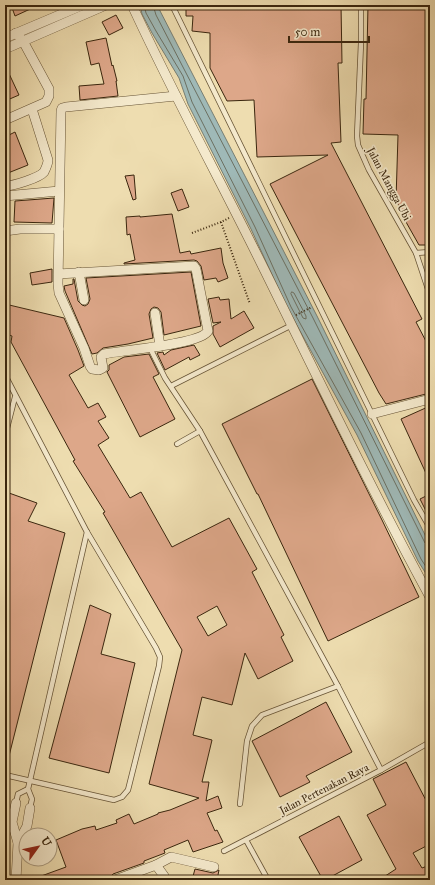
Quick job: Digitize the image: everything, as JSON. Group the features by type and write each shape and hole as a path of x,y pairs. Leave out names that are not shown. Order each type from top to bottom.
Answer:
{"street":[{"path":"5,38 83,5"},
{"path":"5,49 106,5"},
{"path":"132,5 176,96 237,214 384,509 430,597"},
{"path":"5,120 46,102 50,92 23,42 16,33"},
{"path":"58,274 194,266 196,267 208,331 205,335 198,338 150,348 104,354 101,357 103,368 99,370 92,368 59,294 58,274 59,191 62,108 176,96"},
{"path":"5,186 13,185 40,175 44,172 48,163 32,109"},
{"path":"5,196 59,191"},
{"path":"5,231 20,229 59,229"},
{"path":"79,272 84,300"},
{"path":"155,313 160,346"},
{"path":"372,414 430,400"},
{"path":"16,803 12,822 18,843 16,880"},
{"path":"26,827 30,808"},
{"path":"115,880 156,865 171,857 214,867"},
{"path":"156,865 164,876 165,880"}],"lane":[{"path":"172,5 414,500 430,528"},
{"name":"Jalan Mangga Ubi","path":"361,5 358,145 373,176 416,253 430,295"},
{"path":"416,253 430,252"},
{"path":"171,386 292,325"},
{"path":"150,348 161,371 200,431 338,686 381,770"},
{"path":"5,375 15,397 87,532 160,657 128,790 122,797 114,800 5,775"},
{"path":"5,436 15,397"},
{"path":"177,444 200,431"},
{"path":"30,808 32,799 28,789 87,532"},
{"path":"240,804 247,741 252,726 262,715 338,686"},
{"name":"Jalan Pertenakan Raya","path":"224,851 381,770 430,742"},
{"path":"16,803 18,794 28,789"},
{"path":"246,840 268,880"}],"path":[{"path":"192,233 237,214"},
{"path":"221,222 250,304"},
{"path":"298,314 312,306"}],"water":[{"path":"140,5 157,5 317,316 430,545 430,580 418,561 357,435 288,309 251,229 188,104 179,78 152,33 142,14"}],"building":[{"path":"11,5 39,5 15,16"},
{"path":"186,5 341,5 342,63 338,63 341,142 331,143 422,319 416,322 430,349 430,393 386,404 379,393 270,184 328,155 257,157 254,100 227,101 210,68 210,33 192,31 193,16 186,16"},
{"path":"368,5 430,5 430,245 419,245 396,200 398,135 363,134 364,99 366,99"},
{"path":"116,15 123,28 109,35 102,22"},
{"path":"106,38 117,81 118,96 80,100 79,86 104,84 99,63 91,65 86,42"},
{"path":"5,65 19,95 5,101"},
{"path":"15,132 28,165 8,173 5,165 5,139 8,138 7,136"},
{"path":"134,175 136,199 133,200 125,176"},
{"path":"182,189 189,207 178,211 171,193"},
{"path":"54,198 52,223 14,222 15,201"},
{"path":"172,214 180,253 190,251 191,254 221,248 223,263 228,278 218,282 216,278 204,280 201,266 194,260 124,264 135,260 130,234 127,235 126,217"},
{"path":"52,269 52,282 32,285 30,273"},
{"path":"191,272 201,326 164,335 161,312 158,308 154,307 151,309 149,314 153,338 103,348 97,353 92,354 64,286 73,284 74,279 78,301 85,306 88,304 90,299 86,278"},
{"path":"219,297 220,300 229,299 231,319 244,311 254,328 220,347 213,334 213,326 221,322 213,323 208,299"},
{"path":"5,304 64,318 84,366 69,375 88,408 98,403 106,417 98,421 109,438 98,445 130,498 141,492 172,547 229,518 257,569 252,572 284,635 281,637 293,661 258,679 245,653 232,705 202,697 193,735 212,740 202,782 209,782 206,801 218,796 222,808 207,813 215,831 217,830 223,842 193,852 188,840 164,850 165,853 144,861 144,863 113,874 108,880 33,879 66,867 58,845 58,839 82,829 95,826 96,830 117,823 116,820 129,814 134,824 158,813 170,810 199,798 149,784 182,650 103,513 105,512 73,461 75,460 11,342 12,336 5,334","holes":["217,606 227,625 208,636 197,617"]},
{"path":"194,345 200,355 190,360 189,357 165,370 157,353 163,352 164,355 171,350"},
{"path":"149,354 159,374 153,377 175,419 140,437 107,372 109,370 109,365 124,357"},
{"path":"312,379 419,597 328,641 258,494 222,424"},
{"path":"430,406 430,482 401,419"},
{"path":"9,493 37,503 28,521 65,533 8,760 5,760 5,512"},
{"path":"430,494 430,519 420,499"},
{"path":"90,605 111,614 101,654 135,663 109,773 49,758"},
{"path":"326,702 352,752 306,776 310,782 280,797 252,741"},
{"path":"406,762 430,808 430,844 413,853 422,868 430,865 430,880 379,880 396,869 367,815 386,805 373,779"},
{"path":"339,816 362,860 323,880 299,837"},
{"path":"195,869 213,873 219,870 217,880 192,880"}]}
